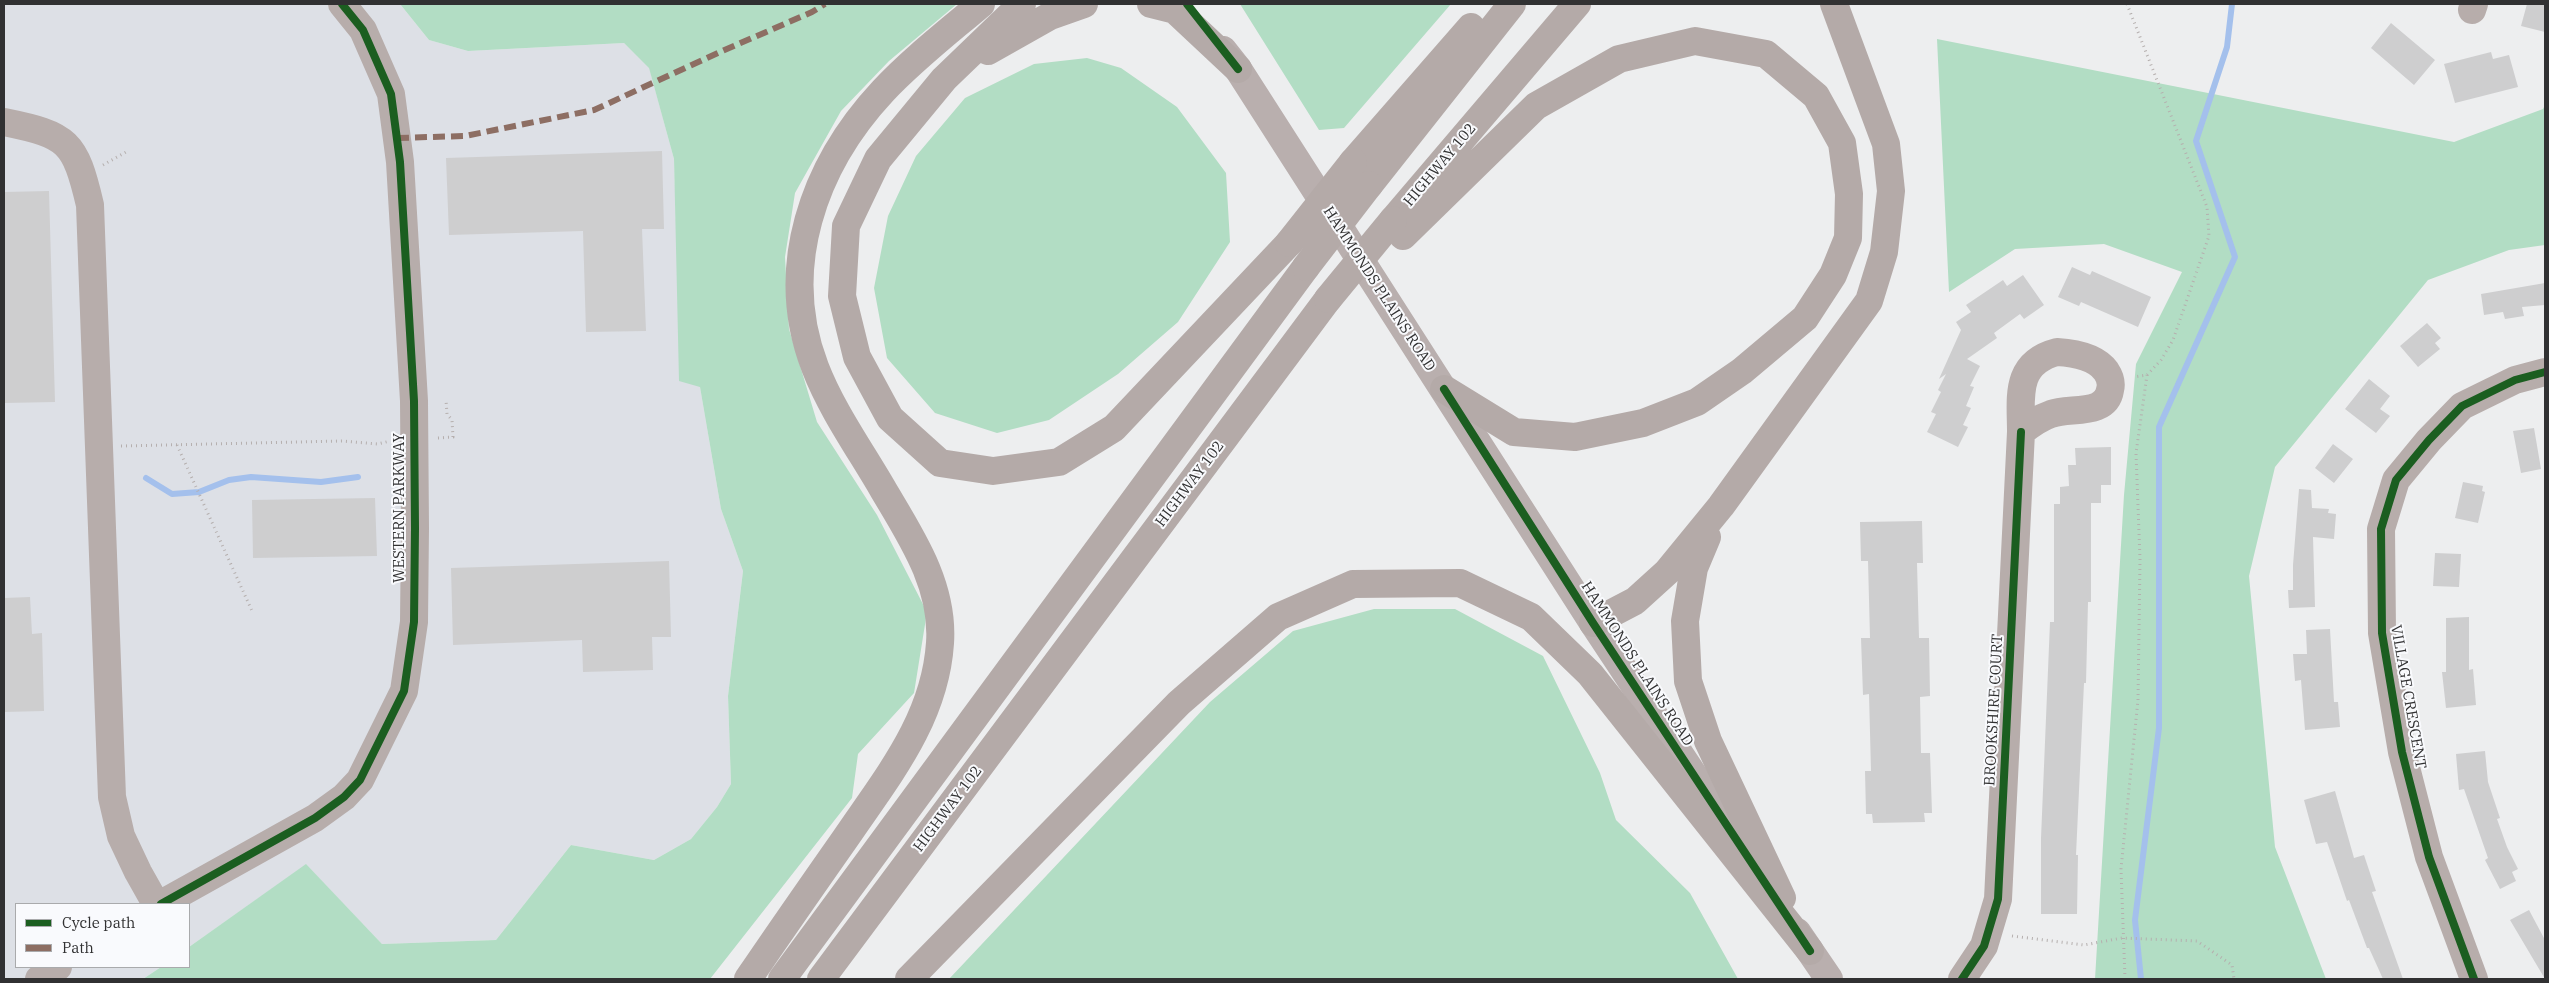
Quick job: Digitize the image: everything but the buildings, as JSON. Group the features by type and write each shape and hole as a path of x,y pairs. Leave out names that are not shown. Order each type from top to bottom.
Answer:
{"highway":[{"path":"748,979 910,742 931,694 940,645 938,607 925,562 828,395 810,353 802,316 800,290 801,252 805,227 817,190 841,145 859,120 896,78 981,4"},
{"path":"1022,4 944,78 878,159 846,226 842,296 858,357 890,418 940,463 994,471 1059,462 1114,428 1290,243 1353,162 1492,4"},
{"path":"944,78 1050,16 1084,4"},
{"path":"1151,4 1175,10 1238,69"},
{"path":"782,979 1306,267 1512,4"},
{"name":"HIGHWAY 102","path":"821,979 1243,414 1398,228 1577,4"},
{"path":"1594,623 1635,601 1667,572 1721,506 1869,300 1884,252 1892,191 1886,144 1834,4"},
{"path":"1398,228 1536,106 1620,59 1695,40 1766,54 1816,96 1842,143 1850,194 1848,238 1833,275 1805,318 1742,371 1698,402 1643,423 1575,437 1514,432 1444,390"},
{"path":"1721,506 1694,568 1685,621 1688,681 1708,741 1804,943"},
{"path":"909,979 1179,703 1278,617 1353,584 1460,583 1531,617 1590,674 1804,943"}],"main road":[{"name":"HAMMONDS PLAINS ROAD","path":"1187,4 1238,69 1594,623 1829,979"}],"street":[{"name":"WESTERN PARKWAY","path":"163,903 315,818 344,797 360,780 404,692 414,622 416,528 414,401 400,167 391,94 363,30 342,4"},
{"path":"4,122 41,130 66,144 80,165 90,205 112,797 121,836 155,903"},
{"name":"BROOKSHIRE COURT","path":"1962,979 1984,946 1998,899 2021,432 2021,384 2030,368 2039,359 2057,352 2080,356 2104,368 2110,380"},
{"name":"VILLAGE CRESCENT","path":"2474,979 2429,857 2402,752 2382,633 2381,529 2396,480 2429,440 2462,406 2515,380 2545,372"},
{"path":"2021,432 2033,423 2051,414 2100,405 2109,394 2110,380"},
{"path":"39,979 56,968"}],"path":[{"path":"2125,979 2121,870 2138,700 2140,559 2136,453 2147,375 2161,360 2173,340 2209,236 2208,208 2127,4"},
{"path":"102,166 126,152"},
{"path":"2110,380 2147,375"},
{"path":"430,438 453,437 452,420 447,414 446,400"},
{"path":"98,447 342,442 378,444 396,440"},
{"path":"178,445 201,501 252,611"},
{"path":"1989,932 2084,945 2122,938 2197,941 2232,965 2234,979"}],"shaded area":[{"path":"4,4 400,4 429,40 468,51 624,43 649,67 674,159 677,253 721,509 743,571 728,696 731,784 717,807 691,839 654,860 571,845 496,940 382,944 306,865 190,946 190,903 15,903 15,968 160,968 143,979 4,979"}],"green space":[{"path":"400,4 957,4 889,61 841,111 795,193 785,257 789,329 817,422 877,515 927,612 914,693 858,754 852,798 710,979 143,979 160,968 190,968 190,946 306,864 382,944 496,940 571,845 654,860 691,839 717,807 731,784 728,696 743,571 721,509 700,387 679,381 674,159 649,68 624,43 468,51 429,40"},
{"path":"1240,4 1451,4 1344,128 1319,130"},
{"path":"1937,39 2454,142 2543,109 2545,105 2545,245 2509,250 2428,280 2275,467 2249,576 2275,847 2326,979 2095,979 2124,495 2136,364 2182,272 2104,244 2015,249 1949,292"},
{"path":"1087,58 1121,68 1177,107 1226,173 1230,242 1178,322 1118,374 1049,420 997,433 935,413 887,358 874,288 888,216 916,156 965,98 1034,64"},
{"path":"1374,609 1455,609 1543,656 1600,773 1616,820 1690,893 1738,979 949,979 1210,702 1293,631"}],"waterway":[{"path":"2141,979 2135,920 2159,728 2159,427 2235,257 2196,141 2227,47 2232,4"},
{"path":"146,478 172,494 199,492 229,480 251,477 321,482 358,477"}],"marked path":[{"path":"397,138 465,136 594,110 812,12 825,4"}],"cycle path":[{"path":"163,903 315,818 344,797 360,780 404,691 414,622 415,528 414,401 400,162 391,94 363,30 342,4"},
{"path":"1187,4 1238,69"},
{"path":"2474,979 2429,857 2402,752 2382,633 2381,529 2396,480 2429,440 2462,406 2515,380 2545,372"},
{"path":"1444,389 1593,623 1810,951"},
{"path":"1962,979 1984,946 1998,899 2021,432"}]}
